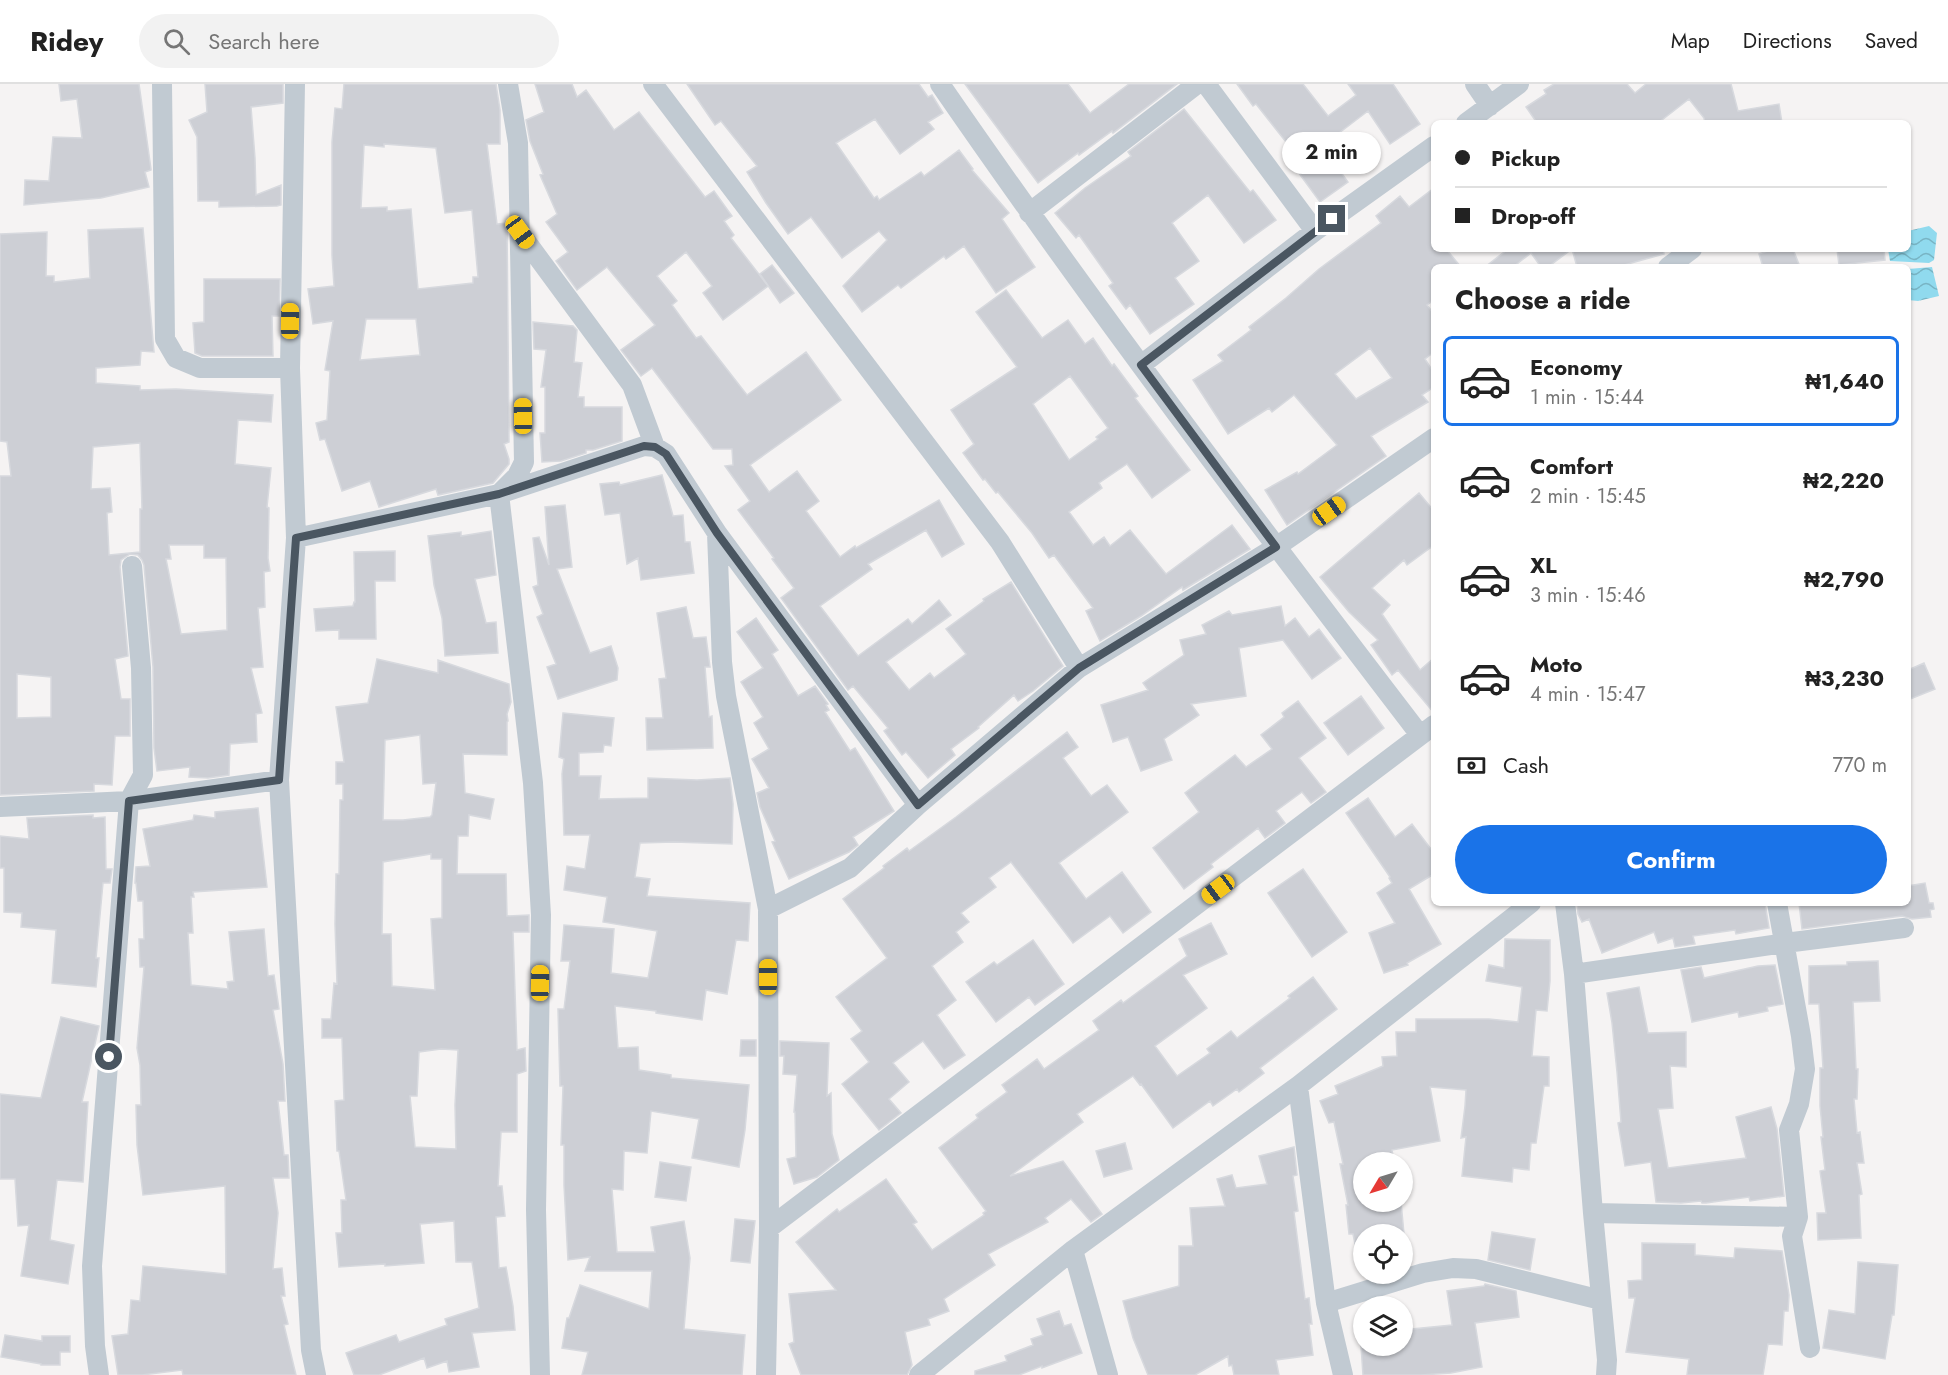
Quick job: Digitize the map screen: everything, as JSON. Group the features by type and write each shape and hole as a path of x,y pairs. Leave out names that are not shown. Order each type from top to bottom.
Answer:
{"street":[{"path":"162,84 165,339 176,358 200,368 290,368"},
{"path":"294,84 290,368 296,538 279,780 311,1350 316,1375"},
{"path":"508,84 518,143 524,462 520,481"},
{"path":"653,84 1000,542 1079,668"},
{"path":"769,1228 1427,730 1276,547 1029,213 940,84"},
{"path":"1029,213 1197,84"},
{"path":"1206,84 1315,231"},
{"path":"1475,84 1490,106"},
{"path":"1470,120 1519,84"},
{"path":"1141,365 1315,231 1431,148"},
{"path":"520,232 632,386 655,447"},
{"path":"1672,264 1688,252"},
{"path":"768,909 850,868 918,805 1079,668 1276,547 1431,440"},
{"path":"296,538 499,494 520,481 644,446 655,447 666,454 717,533 918,805"},
{"path":"499,494 533,783 541,915 536,1210 540,1375"},
{"path":"717,533 722,662 726,696 768,909 769,1228 766,1375"},
{"path":"99,1375 95,1346 92,1266 129,801 143,775 141,668 132,566"},
{"path":"0,807 129,801 279,780"},
{"path":"919,1375 1073,1250 1298,1086 1527,906"},
{"path":"1564,906 1575,974 1593,1213 1607,1360 1606,1375"},
{"path":"1778,906 1805,1069 1799,1104 1789,1130 1798,1217 1792,1236 1810,1347"},
{"path":"1575,974 1904,928"},
{"path":"1298,1086 1326,1303 1343,1375"},
{"path":"1593,1213 1798,1217"},
{"path":"1073,1250 1108,1375"},
{"path":"1326,1303 1423,1273 1453,1268 1476,1269 1601,1300"}],"water":[{"path":"1929,226 1937,233 1934,260 1929,263 1890,261 1888,252 1911,252 1911,230"},
{"path":"1932,267 1939,296 1911,300 1911,269"}],"building":[{"path":"59,84 139,84 151,169 145,172 149,187 101,198 24,205 25,180 49,181 53,137 82,138 77,99 61,101"},
{"path":"205,84 283,84 283,103 251,107 256,195 281,185 281,205 219,207 219,201 198,201 197,137 189,120 207,112"},
{"path":"344,84 496,84 500,110 500,144 487,144 497,224 507,223 509,442 504,444 509,464 493,483 438,495 436,489 379,507 370,481 342,491 325,439 320,440 316,423 327,420 330,371 325,370 333,321 313,324 308,289 334,286 332,142 335,108 342,109","holes":["384,144 436,148 445,213 472,210 478,277 473,277 473,283 418,289 411,209 387,211 387,207 361,208 364,145 384,147","366,319 416,319 420,355 360,360"]},
{"path":"535,84 572,84 577,97 586,90 614,130 639,112 705,197 714,191 732,216 724,221 734,235 731,238 768,286 723,320 703,293 712,286 686,252 657,276 677,301 672,305 696,338 701,336 747,395 806,352 841,400 750,465 769,492 797,471 819,501 806,511 840,557 855,546 856,548 939,500 964,544 942,557 926,530 868,564 872,569 820,606 858,656 908,619 912,624 939,600 951,615 886,662 909,690 930,673 934,678 966,654 946,629 984,601 983,599 1011,582 1063,666 1018,701 1014,695 979,728 951,749 955,755 928,778 906,752 902,755 884,731 888,728 853,686 848,690 781,598 794,588 738,510 750,501 725,466 733,465 732,449 713,449 652,368 641,376 621,350 655,325 607,267 577,290 556,261 568,252 546,222 557,214 540,175 543,174 530,141 526,120 544,112"},
{"path":"687,84 919,84 928,97 932,95 943,113 928,122 934,129 900,154 875,119 836,143 874,198 877,196 879,200 921,172 924,176 959,150 972,170 1009,213 1002,219 1035,267 996,293 964,246 946,259 944,256 901,288 898,285 862,312 843,286 887,240 879,231 842,258 811,217 788,234 747,172 757,166 721,121 715,125"},
{"path":"965,84 1068,84 1090,113 1129,84 1177,84 1113,133 1112,131 1079,155 1078,153 1038,183"},
{"path":"1237,84 1303,84 1328,116 1356,95 1348,84 1393,84 1420,124 1390,144 1368,111 1322,146 1348,182 1320,202 1287,157 1294,152 1256,104 1253,106"},
{"path":"1554,84 1627,84 1635,93 1646,84 1731,84 1738,111 1779,104 1782,120 1704,120 1689,99 1662,120 1535,120 1526,107 1546,94 1544,90"},
{"path":"1184,109 1250,192 1253,190 1276,220 1244,243 1208,195 1172,223 1199,261 1175,278 1194,304 1150,334 1130,305 1126,309 1109,286 1113,283 1079,235 1076,238 1055,213 1085,188 1131,156 1128,152"},
{"path":"1431,190 1431,252 1448,252 1458,264 1431,264 1431,302 1427,305 1431,310 1431,354 1425,359 1431,368 1431,389 1422,395 1428,402 1371,436 1386,456 1287,525 1265,490 1297,472 1298,474 1337,445 1294,395 1272,412 1269,408 1228,434 1193,380 1223,361 1218,355 1251,330 1249,327 1319,269 1381,223 1376,216 1400,196 1409,207","holes":["1370,348 1392,378 1356,399 1335,374"]},
{"path":"143,228 154,352 141,351 140,365 96,368 96,383 140,386 140,390 176,389 273,395 271,422 238,420 235,464 271,468 267,507 269,508 270,571 264,572 265,607 258,608 263,667 251,668 262,713 256,714 257,742 230,744 229,775 208,778 189,777 190,767 157,771 154,748 153,667 144,565 138,555 130,554 121,560 120,567 128,656 115,659 121,699 130,699 130,736 115,736 112,785 94,784 94,791 0,795 0,476 11,476 7,442 0,441 0,234 47,232 46,276 54,276 54,282 90,278 88,230","holes":["140,443 142,509 140,509 140,552 109,555 107,513 112,512 110,488 91,489 93,447","169,545 204,545 204,558 226,558 227,630 181,634 166,559 171,559","17,674 51,677 51,717 17,718"]},
{"path":"1504,252 1568,252 1552,264 1539,264 1531,253 1517,264 1489,264"},
{"path":"1573,252 1664,252 1664,254 1628,264 1576,264"},
{"path":"1794,252 1799,264 1762,264 1759,254"},
{"path":"1837,252 1884,252 1885,260 1839,264"},
{"path":"772,265 794,293 780,303 760,274"},
{"path":"204,279 280,279 279,316 272,316 273,356 202,356 195,353 193,323 204,322"},
{"path":"1006,290 1042,338 1068,320 1085,344 1093,338 1112,366 1114,364 1138,396 1135,398 1190,470 1152,498 1127,464 1099,483 1102,488 1069,512 1093,545 1104,537 1110,546 1130,530 1166,574 1232,525 1250,549 1183,590 1182,587 1100,641 1086,611 1093,608 1054,555 1049,558 1032,533 998,492 996,493 985,479 983,480 963,453 974,444 951,410 1017,367 976,312","holes":["1070,376 1108,428 1096,437 1098,439 1069,460 1033,404"]},
{"path":"533,322 573,326 577,330 574,362 582,363 578,397 584,397 584,407 622,407 622,441 586,450 586,453 561,461 542,462 540,433 545,433 545,387 541,387 546,350 534,349"},
{"path":"662,475 673,516 683,515 685,542 690,542 694,573 641,580 638,558 627,564 620,513 605,515 600,484 619,482 620,485"},
{"path":"1419,493 1431,507 1431,547 1407,565 1404,560 1372,588 1390,605 1382,614 1420,670 1431,661 1431,709 1398,670 1392,675 1371,645 1378,640 1349,612 1320,577"},
{"path":"565,505 572,567 557,569 590,653 611,646 618,668 617,680 558,699 547,667 556,664 537,617 543,614 533,587 538,585 533,538 539,537 549,565 545,507"},
{"path":"491,531 496,575 475,579 486,623 496,622 498,653 445,656 442,618 434,585 428,536 461,532 461,536"},
{"path":"395,551 395,581 375,581 376,639 339,639 339,630 316,631 314,609 353,606 355,602 354,552"},
{"path":"1281,606 1285,626 1295,618 1309,637 1319,629 1341,658 1312,679 1283,640 1239,648 1246,696 1191,704 1199,715 1164,739 1172,760 1141,771 1128,737 1113,742 1101,705 1148,690 1143,683 1184,655 1180,640 1206,634 1202,625 1229,611 1232,615"},
{"path":"686,607 693,638 706,637 710,667 705,667 709,717 712,716 713,748 647,750 646,718 663,718 659,679 666,678 657,613"},
{"path":"756,618 778,650 772,654 798,696 815,686 828,704 826,705 829,710 825,712 850,751 855,748 894,811 853,837 858,845 849,852 789,879 772,842 775,841 760,807 757,793 769,788 752,759 769,749 754,723 763,717 741,682 763,668 737,632"},
{"path":"377,659 438,673 438,660 509,684 511,702 507,714 507,755 463,754 465,793 494,799 490,819 469,815 468,836 458,836 457,874 506,874 507,916 529,915 529,932 513,932 517,1050 525,1048 526,1071 517,1074 517,1132 501,1132 498,1186 502,1186 505,1216 496,1217 499,1268 506,1267 515,1330 472,1333 479,1367 449,1372 447,1361 427,1368 424,1358 379,1375 354,1375 346,1353 396,1335 399,1342 447,1325 445,1319 479,1308 472,1262 456,1262 454,1221 420,1224 424,1263 339,1267 336,1233 342,1233 341,1200 346,1200 339,1151 337,1151 335,1101 344,1100 342,1038 322,1038 322,1019 331,1019 334,983 337,984 336,874 339,874 340,800 343,800 343,784 336,784 336,762 344,762 336,707 368,703","holes":["420,735 423,784 436,783 432,815 403,820 383,820 385,740","431,854 431,859 442,859 442,918 431,919 435,990 392,986 391,934 382,934 383,862","441,1049 458,1050 455,1105 456,1149 415,1147 410,1096 417,1096 419,1052"]},
{"path":"1924,663 1935,689 1911,699 1911,669"},
{"path":"1361,696 1384,728 1348,755 1324,723"},
{"path":"1298,701 1326,738 1299,758 1326,792 1311,803 1302,792 1276,811 1285,823 1265,838 1258,828 1211,864 1213,867 1184,889 1153,848 1199,812 1185,793 1235,755 1246,767 1272,749 1261,735 1284,717 1282,713"},
{"path":"563,713 614,718 611,746 604,745 603,752 579,753 579,776 601,776 599,799 648,798 648,778 697,780 730,778 733,804 732,844 640,843 635,877 650,879 647,896 750,903 748,941 736,940 727,994 706,990 702,1020 615,1006 618,1048 638,1047 639,1070 671,1075 671,1078 749,1085 739,1167 692,1158 699,1119 651,1111 647,1153 624,1151 623,1190 612,1189 617,1252 655,1252 651,1227 684,1221 690,1258 684,1329 745,1335 742,1375 582,1375 588,1352 562,1348 567,1318 569,1318 580,1285 649,1309 652,1271 585,1271 590,1257 568,1260 564,1145 561,1145 563,1086 560,1086 558,1009 564,1009 570,961 561,961 564,925 614,929 611,973 648,978 657,931 603,922 607,897 564,890 567,866 585,869 590,835 564,835 562,774 564,759 559,757"},
{"path":"1067,732 1078,747 1063,758 1091,796 1107,785 1128,812 1059,863 1086,899 1122,872 1151,912 1123,933 1110,916 1073,943 1011,862 989,878 996,887 961,913 969,922 956,932 963,942 932,966 956,1000 937,1015 965,1055 944,1069 923,1041 893,1063 909,1082 889,1099 901,1113 879,1130 842,1084 869,1062 851,1039 862,1031 836,997 887,958 843,899 907,848 909,851 956,817"},
{"path":"1368,798 1395,837 1412,824 1431,849 1431,876 1409,889 1441,944 1407,963 1408,965 1384,973 1369,933 1395,923 1377,893 1392,883 1346,813"},
{"path":"258,808 267,887 193,892 194,897 191,897 193,933 188,933 191,985 228,989 227,982 234,981 229,932 264,929 268,976 274,975 279,1009 273,1010 283,1064 285,1101 278,1101 284,1155 288,1155 289,1178 273,1178 278,1213 273,1269 282,1268 285,1296 281,1296 288,1324 284,1325 296,1375 183,1375 182,1370 142,1375 118,1375 112,1336 128,1334 131,1300 140,1301 143,1266 226,1274 225,1186 143,1195 137,1145 136,1105 141,1105 140,1065 137,1048 144,967 140,967 139,939 144,939 143,901 138,901 135,883 136,867 150,866 143,829 193,820 194,815 215,818 215,812"},
{"path":"93,815 93,818 105,817 106,869 112,869 110,883 103,883 96,958 99,958 96,987 52,983 56,930 21,927 22,913 4,912 4,868 0,868 0,836 29,839 27,818"},
{"path":"1303,869 1347,932 1312,957 1268,893"},
{"path":"1925,883 1929,903 1933,903 1934,909 1930,910 1931,917 1912,919 1902,916 1802,929 1799,906 1911,906 1911,885"},
{"path":"1577,906 1765,906 1769,928 1736,934 1735,930 1693,936 1695,944 1675,947 1673,938 1658,943 1654,932 1602,953 1589,919 1582,922"},
{"path":"1211,923 1227,954 1183,975 1207,1008 1155,1046 1177,1076 1210,1053 1207,1049 1231,1031 1237,1038 1290,998 1288,996 1313,977 1337,1009 1260,1068 1264,1073 1239,1092 1237,1089 1213,1106 1210,1101 1173,1128 1133,1076 1077,1114 1083,1122 1010,1176 1063,1161 1102,1214 1091,1222 1071,1199 1045,1218 1048,1222 988,1254 995,1265 944,1299 949,1311 928,1319 930,1325 905,1332 912,1365 907,1375 801,1375 789,1344 794,1342 789,1294 836,1290 796,1242 837,1209 839,1212 886,1179 917,1222 913,1224 932,1250 984,1215 986,1211 939,1148 978,1118 976,1115 1007,1092 1002,1085 1037,1059 1044,1069 1099,1030 1093,1021 1121,1000 1123,1003 1187,956 1179,939"},
{"path":"1505,939 1550,940 1547,1011 1536,1010 1532,1056 1549,1057 1549,1086 1544,1086 1536,1143 1531,1143 1529,1170 1513,1168 1512,1182 1462,1176 1466,1137 1461,1138 1466,1090 1430,1087 1440,1141 1392,1150 1392,1152 1353,1152 1353,1212 1402,1212 1403,1224 1353,1224 1353,1234 1349,1234 1346,1205 1348,1205 1340,1164 1343,1164 1334,1122 1329,1123 1320,1101 1338,1094 1335,1086 1383,1066 1382,1057 1397,1056 1396,1032 1416,1032 1416,1019 1489,1019 1518,1022 1522,987 1486,981 1489,965 1504,968"},
{"path":"1033,940 1064,984 1035,1005 1029,997 996,1022 966,982 994,962 997,965"},
{"path":"1878,961 1880,1001 1853,1002 1856,1069 1858,1069 1857,1099 1854,1099 1857,1133 1860,1132 1864,1163 1857,1163 1862,1194 1859,1195 1861,1238 1818,1240 1817,1213 1826,1213 1820,1171 1825,1170 1820,1106 1820,1068 1823,1068 1819,1004 1809,1004 1809,966"},
{"path":"1775,965 1783,1004 1767,1007 1768,1011 1739,1017 1738,1012 1692,1022 1681,970 1701,967 1704,978 1758,966"},
{"path":"1639,987 1648,1033 1686,1032 1686,1067 1670,1066 1673,1108 1658,1109 1668,1168 1746,1158 1736,1117 1771,1107 1777,1129 1784,1196 1750,1201 1749,1197 1706,1203 1701,1201 1656,1202 1651,1162 1625,1166 1618,1123 1621,1122 1617,1072 1607,993"},
{"path":"61,1017 99,1026 82,1102 88,1102 83,1182 57,1180 50,1240 74,1245 68,1284 21,1276 29,1225 18,1226 15,1179 0,1179 0,1094 41,1098"},
{"path":"741,1040 756,1040 756,1056 740,1056"},
{"path":"780,1041 829,1043 827,1096 831,1093 832,1134 839,1160 817,1177 794,1184 787,1159 796,1157 794,1112 797,1075 783,1074 784,1056 780,1056"},
{"path":"1125,1143 1132,1169 1104,1177 1096,1151"},
{"path":"1294,1147 1297,1175 1293,1176 1298,1211 1294,1212 1305,1299 1309,1298 1312,1324 1309,1324 1313,1355 1276,1360 1279,1375 1234,1375 1232,1365 1229,1366 1228,1356 1195,1375 1148,1375 1133,1338 1123,1301 1179,1286 1179,1246 1193,1246 1190,1208 1225,1206 1217,1179 1232,1175 1236,1188 1267,1184 1259,1156"},
{"path":"660,1162 691,1167 686,1201 655,1197"},
{"path":"735,1219 755,1221 750,1263 731,1261"},
{"path":"1492,1232 1535,1239 1530,1270 1488,1260"},
{"path":"1642,1243 1695,1244 1695,1255 1734,1258 1735,1248 1782,1251 1789,1295 1788,1311 1784,1311 1782,1345 1768,1344 1763,1375 1687,1375 1689,1359 1626,1352 1635,1298 1629,1298 1628,1281 1642,1280"},
{"path":"1858,1262 1898,1265 1894,1315 1892,1315 1885,1359 1823,1348 1829,1310 1855,1314"},
{"path":"1485,1284 1516,1291 1519,1317 1475,1323 1482,1367 1451,1373 1363,1375 1362,1356 1413,1356 1413,1329 1452,1325 1447,1291"},
{"path":"1059,1311 1064,1326 1071,1324 1082,1353 1019,1375 975,1375 975,1371 1007,1361 1005,1356 1033,1345 1031,1339 1043,1335 1037,1319"},
{"path":"5,1335 42,1341 42,1336 70,1336 70,1352 60,1352 60,1365 41,1365 1,1357"}],"route":[{"path":"109,1057 129,801 279,780 296,538 499,494 644,446 655,447 666,454 717,533 918,805 1079,668 1276,547 1141,365 1332,219"}]}
